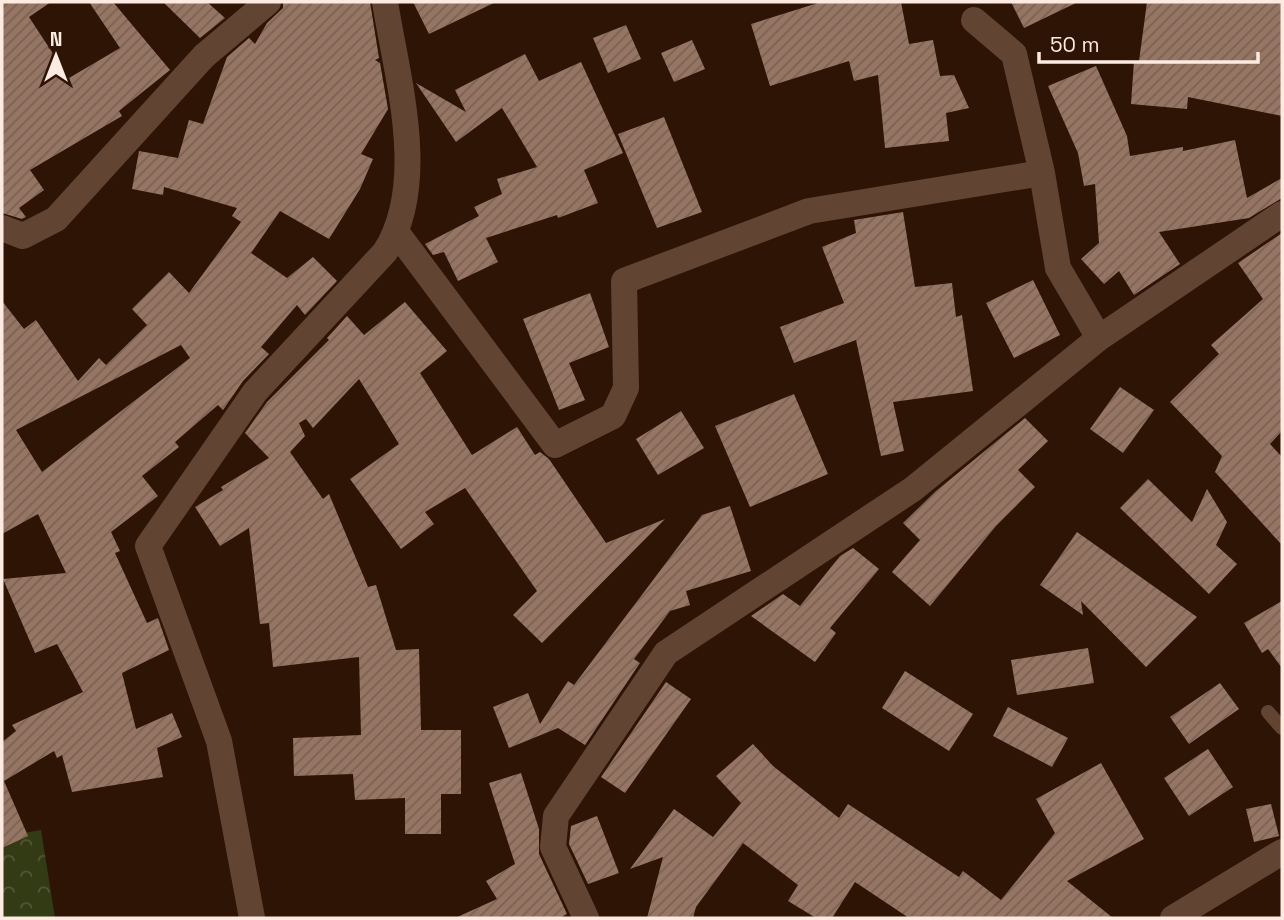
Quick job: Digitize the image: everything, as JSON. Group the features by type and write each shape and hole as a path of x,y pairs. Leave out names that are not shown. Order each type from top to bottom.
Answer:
{"street":[{"path":"2,228 23,236 56,219 204,56 268,2"},
{"path":"252,918 219,741 148,545 255,392 386,252 397,233 410,160 385,2"},
{"path":"974,20 1014,54 1042,173 1058,268 1099,338"},
{"path":"397,233 555,445 613,416 626,388 624,281 809,211 1042,173"},
{"path":"586,918 553,847 555,816 666,653 913,489 1099,338 1282,214"},
{"path":"1173,918 1282,852"}],"lane":[{"path":"1268,712 1282,728"}],"green space":[{"path":"41,830 55,918 2,918 2,837"}],"building":[{"path":"2,2 51,2 29,17 69,78 120,48 89,2 113,2 170,70 119,111 122,116 30,170 44,190 19,208 26,217 22,219 2,213"},
{"path":"163,2 207,2 225,18 200,38"},
{"path":"283,2 370,2 379,58 375,60 380,63 388,109 361,154 373,159 360,189 329,239 280,211 251,253 287,278 313,257 337,281 305,315 297,305 261,347 269,354 243,381 223,410 218,405 175,442 179,447 142,476 158,496 111,532 120,551 115,553 147,623 158,618 169,650 122,673 136,729 172,713 182,737 157,748 163,777 72,792 62,755 57,758 54,751 4,781 28,836 2,848 2,742 16,731 12,725 83,692 57,644 35,653 3,579 66,573 38,514 2,534 2,301 24,329 36,320 78,381 99,358 106,365 147,325 132,309 169,272 189,293 241,222 232,216 237,208 164,187 163,195 132,189 139,151 178,158 189,120 203,124 227,57 249,38 255,44 267,23 283,8","holes":["181,345 190,358 42,472 16,430"]},
{"path":"413,2 496,2 429,34"},
{"path":"821,2 901,2 909,44 933,40 940,76 954,75 969,108 946,113 949,141 885,148 878,75 854,81 849,61 770,86 751,24"},
{"path":"1011,2 1078,2 1024,28"},
{"path":"1147,2 1282,2 1282,116 1188,97 1187,109 1131,104 1134,61 1139,61"},
{"path":"626,25 641,59 608,73 593,38"},
{"path":"692,40 705,69 674,82 661,53"},
{"path":"525,54 539,81 581,62 623,153 584,170 598,203 558,218 557,215 486,238 498,262 458,281 444,252 433,255 425,244 479,216 474,207 502,194 497,179 537,167 502,108 456,142 416,83 466,112 455,90"},
{"path":"1096,66 1127,136 1130,156 1183,147 1183,151 1235,140 1247,198 1282,178 1282,198 1249,218 1159,232 1180,264 1134,295 1119,271 1104,284 1081,259 1099,243 1095,184 1084,186 1078,153 1048,86"},
{"path":"664,117 702,212 657,228 618,134"},
{"path":"903,212 915,287 952,283 956,317 962,315 973,391 893,402 904,451 881,456 856,340 794,363 780,327 844,303 822,247 856,233 854,220"},
{"path":"1282,233 1282,431 1270,444 1282,457 1282,545 1215,472 1222,456 1170,402 1219,354 1211,345 1263,299 1238,263"},
{"path":"1033,280 1060,335 1014,358 986,303"},
{"path":"590,293 609,347 569,363 585,400 559,410 523,319"},
{"path":"405,302 447,351 420,373 472,455 517,427 535,455 540,452 549,459 606,543 665,519 542,643 513,615 537,591 465,488 425,512 434,524 401,549 350,479 399,444 359,379 313,428 306,419 299,423 305,436 290,452 323,499 329,494 368,587 376,585 396,650 419,649 421,730 461,730 461,794 441,794 441,834 405,834 405,798 355,800 353,774 294,776 293,738 361,735 359,657 273,667 269,623 260,624 249,528 220,546 195,507 223,490 221,487 269,458 245,433 267,402 329,340 327,338 347,316 364,335"},
{"path":"1120,387 1154,410 1123,453 1090,429"},
{"path":"794,394 828,474 750,507 715,426"},
{"path":"681,411 704,448 658,475 636,439"},
{"path":"1025,418 1048,441 1018,470 1035,487 996,526 930,606 892,572 920,540 903,523 936,491"},
{"path":"1148,479 1192,522 1207,489 1227,522 1216,545 1237,564 1209,594 1120,508"},
{"path":"730,506 751,571 686,591 690,605 670,611 634,659 640,663 585,745 558,728 509,748 493,707 528,693 540,724 568,681 574,685 702,515"},
{"path":"1077,532 1197,617 1146,667 1081,601 1083,615 1040,585"},
{"path":"853,548 879,569 830,628 836,633 815,662 751,616 783,594 800,606 840,556"},
{"path":"1282,601 1282,668 1268,649 1262,653 1244,623"},
{"path":"1088,648 1094,683 1017,695 1011,660"},
{"path":"905,671 973,714 949,751 882,708"},
{"path":"666,682 691,699 625,793 601,777"},
{"path":"1220,683 1239,709 1189,744 1170,717"},
{"path":"1008,707 1068,738 1052,767 993,736"},
{"path":"753,744 773,766 839,818 848,804 959,877 963,871 1001,900 1055,833 1036,799 1101,763 1144,839 1067,881 1113,918 909,918 855,882 832,918 816,918 788,901 798,885 743,843 696,907 693,918 647,918 663,857 630,869 674,809 713,837 741,803 716,776"},
{"path":"1208,749 1233,787 1189,816 1164,778"},
{"path":"521,773 539,829 539,854 567,914 560,918 455,918 497,899 486,881 515,864 489,783"},
{"path":"1271,804 1279,836 1254,842 1246,809"},
{"path":"597,816 619,873 588,884 569,844 571,826"}]}
